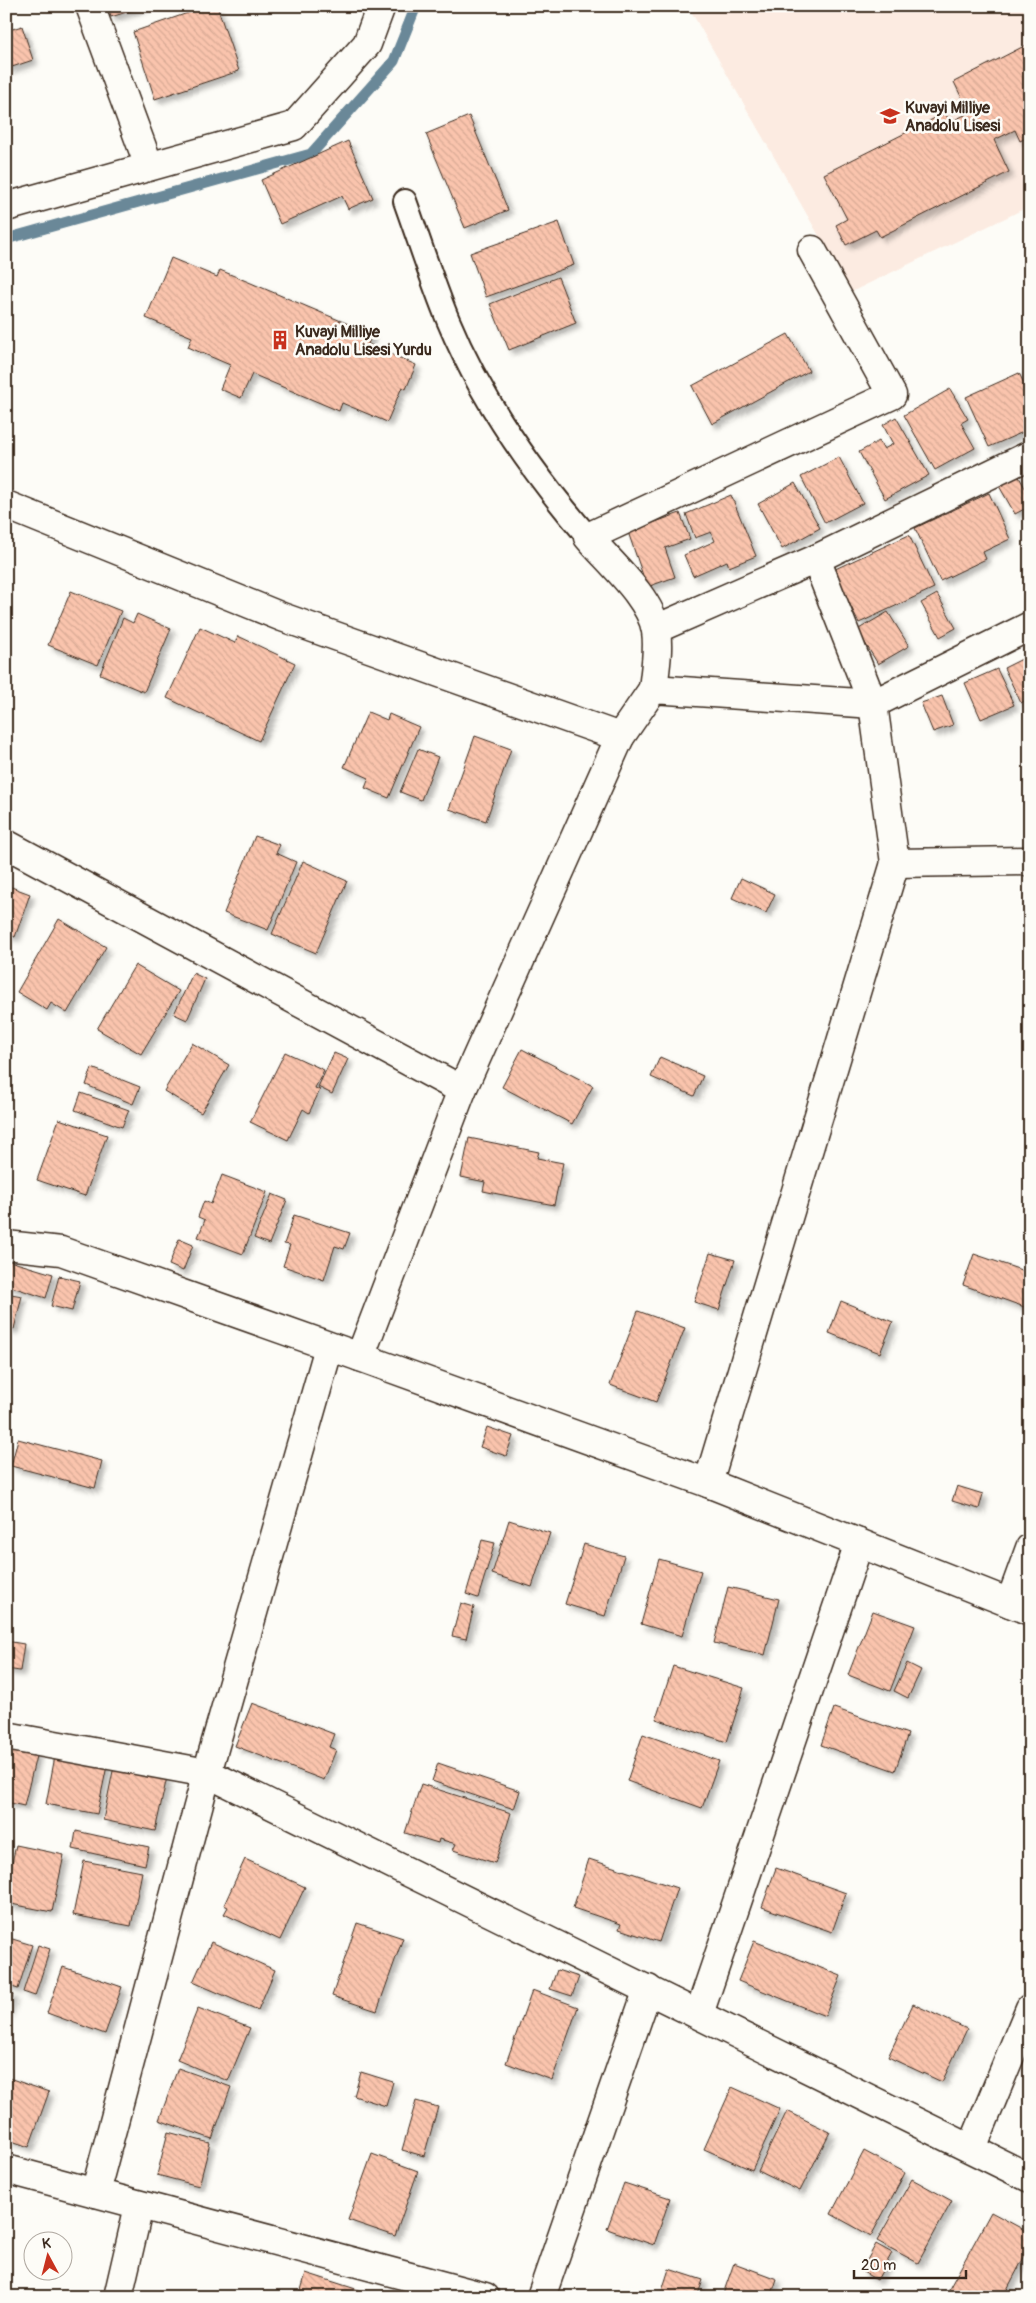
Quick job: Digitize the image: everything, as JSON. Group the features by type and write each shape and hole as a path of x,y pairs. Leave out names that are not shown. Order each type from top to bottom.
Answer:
{"street":[{"path":"90,6 149,166"},
{"path":"6,207 294,126 367,44 382,6"},
{"path":"360,1358 462,1090 620,737 653,689 658,646 656,629 650,612 641,598 588,537 892,395 812,250"},
{"path":"656,629 816,558 1030,455"},
{"path":"6,505 282,617 620,737"},
{"path":"708,1482 896,863 873,704 816,558"},
{"path":"653,689 873,704 1030,626"},
{"path":"6,844 462,1090"},
{"path":"896,863 1030,861"},
{"path":"6,1245 61,1251 708,1482 1020,1607 1030,1548"},
{"path":"94,2193 208,1773 329,1347"},
{"path":"699,2014 859,1543"},
{"path":"6,1736 208,1773 1030,2178"},
{"path":"541,2297 648,1989"},
{"path":"972,2148 1030,2008"},
{"path":"6,2169 139,2206 410,2287 485,2297"},
{"path":"118,2297 139,2206"}],"lane":[{"path":"405,201 448,320 468,363 516,445 550,493 588,537"}],"shaded area":[{"name":"Kuvayi Milliye Anadolu Lisesi","path":"688,6 1030,6 1030,206 851,292"}],"building":[{"path":"108,6 146,6 111,17"},
{"path":"208,6 217,6 239,71 155,99 133,32"},
{"path":"22,26 33,60 6,69 6,31"},
{"path":"1030,43 1030,136 1020,141 1015,130 994,140 1009,172 880,237 876,230 846,245 836,225 847,219 824,174 945,113 950,122 969,113 954,82"},
{"path":"469,116 508,210 465,228 426,134"},
{"path":"348,141 373,198 348,209 342,196 280,224 261,180"},
{"path":"559,222 574,265 486,297 470,253"},
{"name":"Kuvayi Milliye Anadolu Lisesi Yurdu","path":"171,258 217,277 220,270 372,334 368,344 416,365 406,389 402,387 387,422 342,403 339,411 252,374 241,398 220,389 230,365 188,347 192,337 146,318"},
{"path":"558,277 576,323 509,350 490,304"},
{"path":"788,334 809,371 712,424 692,386"},
{"path":"1019,373 1030,396 1030,429 989,447 966,397"},
{"path":"950,389 968,419 961,423 975,448 935,470 904,415"},
{"path":"896,417 929,475 885,499 859,452 879,441 884,449 893,444 883,425"},
{"path":"839,457 863,503 825,523 801,477"},
{"path":"1018,475 1030,497 1030,506 1015,514 999,486"},
{"path":"795,483 820,528 782,549 758,504"},
{"path":"989,493 1010,539 983,552 986,559 940,581 915,528"},
{"path":"731,495 756,556 729,567 727,561 693,576 684,555 715,541 711,532 695,538 686,514"},
{"path":"680,513 690,539 665,548 675,577 647,587 628,532"},
{"path":"909,535 934,588 859,623 833,570"},
{"path":"71,591 121,611 98,665 48,645"},
{"path":"937,594 956,628 940,637 921,603"},
{"path":"888,612 909,646 878,664 857,630"},
{"path":"137,614 171,629 144,692 100,674 123,618 133,623"},
{"path":"200,627 235,643 238,636 295,663 259,741 167,698"},
{"path":"1030,655 1030,698 1021,703 1004,668"},
{"path":"997,669 1014,705 981,719 965,683"},
{"path":"942,696 953,725 933,732 921,703"},
{"path":"368,712 387,720 389,714 419,727 389,798 365,788 369,778 344,767"},
{"path":"475,736 511,749 486,821 449,809"},
{"path":"418,749 438,757 421,800 400,792"},
{"path":"255,836 280,845 276,853 296,862 268,930 224,913"},
{"path":"303,861 347,881 316,953 272,934"},
{"path":"741,878 775,894 766,913 732,898"},
{"path":"6,885 30,894 15,937 7,934 6,938"},
{"path":"59,919 106,947 67,1013 51,1003 47,1010 17,992"},
{"path":"135,965 179,991 141,1054 97,1029"},
{"path":"193,973 205,979 187,1020 174,1014"},
{"path":"192,1043 229,1065 201,1113 164,1091"},
{"path":"522,1049 593,1086 572,1124 502,1087"},
{"path":"285,1052 324,1070 315,1088 320,1090 309,1113 303,1109 288,1140 250,1122"},
{"path":"334,1053 348,1059 332,1094 318,1087"},
{"path":"660,1057 703,1076 694,1096 651,1077"},
{"path":"92,1068 140,1087 133,1104 86,1085"},
{"path":"81,1093 129,1110 122,1127 75,1110"},
{"path":"59,1119 107,1135 85,1196 37,1180"},
{"path":"469,1138 539,1152 537,1158 563,1163 554,1205 483,1191 485,1182 461,1177"},
{"path":"222,1175 267,1192 243,1254 198,1237 205,1220 198,1217 204,1201 211,1204"},
{"path":"272,1194 287,1200 269,1244 254,1238"},
{"path":"294,1215 350,1233 344,1249 335,1246 324,1280 283,1266 290,1245 284,1244"},
{"path":"179,1239 193,1245 183,1271 169,1265"},
{"path":"710,1253 735,1260 719,1310 694,1302"},
{"path":"974,1254 1030,1273 1030,1309 963,1285"},
{"path":"6,1260 53,1274 46,1298 6,1285"},
{"path":"59,1276 80,1281 72,1311 51,1306"},
{"path":"6,1293 22,1296 14,1329 6,1327"},
{"path":"841,1301 893,1322 880,1353 829,1333"},
{"path":"638,1311 685,1328 656,1402 610,1385"},
{"path":"487,1427 513,1436 506,1456 480,1447"},
{"path":"18,1439 102,1461 95,1488 11,1466"},
{"path":"957,1486 983,1494 979,1509 952,1501"},
{"path":"509,1520 550,1533 532,1587 492,1574"},
{"path":"482,1540 495,1543 478,1598 466,1594"},
{"path":"584,1544 624,1556 605,1616 565,1604"},
{"path":"659,1559 701,1571 682,1636 641,1624"},
{"path":"728,1587 779,1599 765,1655 714,1643"},
{"path":"461,1603 474,1607 466,1639 452,1636"},
{"path":"873,1611 915,1626 890,1691 848,1675"},
{"path":"6,1641 24,1644 20,1671 6,1669"},
{"path":"907,1663 921,1670 908,1698 894,1691"},
{"path":"673,1666 744,1688 727,1742 656,1719"},
{"path":"252,1703 334,1734 329,1747 336,1750 324,1780 235,1746"},
{"path":"834,1708 908,1734 895,1771 821,1745"},
{"path":"643,1734 719,1761 702,1808 627,1781"},
{"path":"6,1745 37,1752 24,1806 6,1802"},
{"path":"56,1751 108,1761 97,1814 46,1804"},
{"path":"438,1763 520,1791 514,1809 432,1781"},
{"path":"114,1766 167,1777 155,1831 103,1820"},
{"path":"421,1784 511,1813 495,1863 453,1850 456,1844 439,1839 438,1843 405,1833"},
{"path":"76,1831 149,1847 145,1865 73,1849"},
{"path":"16,1845 64,1855 52,1912 6,1903 6,1889"},
{"path":"245,1859 305,1887 280,1940 224,1914 228,1907 224,1905"},
{"path":"589,1859 677,1888 659,1942 619,1929 621,1924 573,1908"},
{"path":"84,1861 142,1872 131,1926 73,1915"},
{"path":"776,1868 846,1893 832,1932 762,1907"},
{"path":"357,1923 403,1938 377,2011 332,1996"},
{"path":"6,1937 32,1945 18,1989 6,1985"},
{"path":"754,1941 841,1976 825,2016 738,1981"},
{"path":"211,1942 275,1970 258,2010 193,1982"},
{"path":"38,1945 50,1949 35,1996 23,1992"},
{"path":"63,1967 122,1987 105,2034 47,2013"},
{"path":"557,1970 579,1977 572,1996 550,1989"},
{"path":"532,1990 578,2007 552,2080 506,2063"},
{"path":"6,1993 13,1995 6,2016"},
{"path":"913,2004 967,2029 942,2082 888,2057"},
{"path":"198,2008 250,2028 228,2081 177,2060"},
{"path":"178,2068 231,2087 212,2139 159,2120"},
{"path":"361,2072 393,2082 386,2106 354,2096"},
{"path":"6,2077 49,2092 29,2147 6,2139"},
{"path":"732,2087 780,2109 752,2170 704,2149"},
{"path":"416,2101 438,2107 424,2156 402,2150"},
{"path":"787,2111 830,2132 800,2191 758,2171"},
{"path":"168,2132 210,2143 199,2186 157,2175"},
{"path":"864,2151 905,2173 871,2236 831,2214"},
{"path":"372,2154 418,2171 395,2236 348,2220"},
{"path":"912,2179 952,2201 918,2263 877,2241"},
{"path":"624,2183 670,2198 654,2245 607,2229"},
{"path":"991,2212 1030,2233 1030,2246 1003,2297 963,2297 949,2289"},
{"path":"876,2244 892,2253 877,2280 861,2271"},
{"path":"734,2263 777,2279 771,2297 722,2297"},
{"path":"669,2269 703,2280 697,2297 660,2297"},
{"path":"306,2273 362,2291 360,2297 299,2297"}],"waterway":[{"path":"6,239 311,154 394,61 416,6"}],"place":[{"name":"Kuvayi Milliye Anadolu Lisesi","path":"890,116"},
{"name":"Kuvayi Milliye Anadolu Lisesi Yurdu","path":"280,340"}]}
